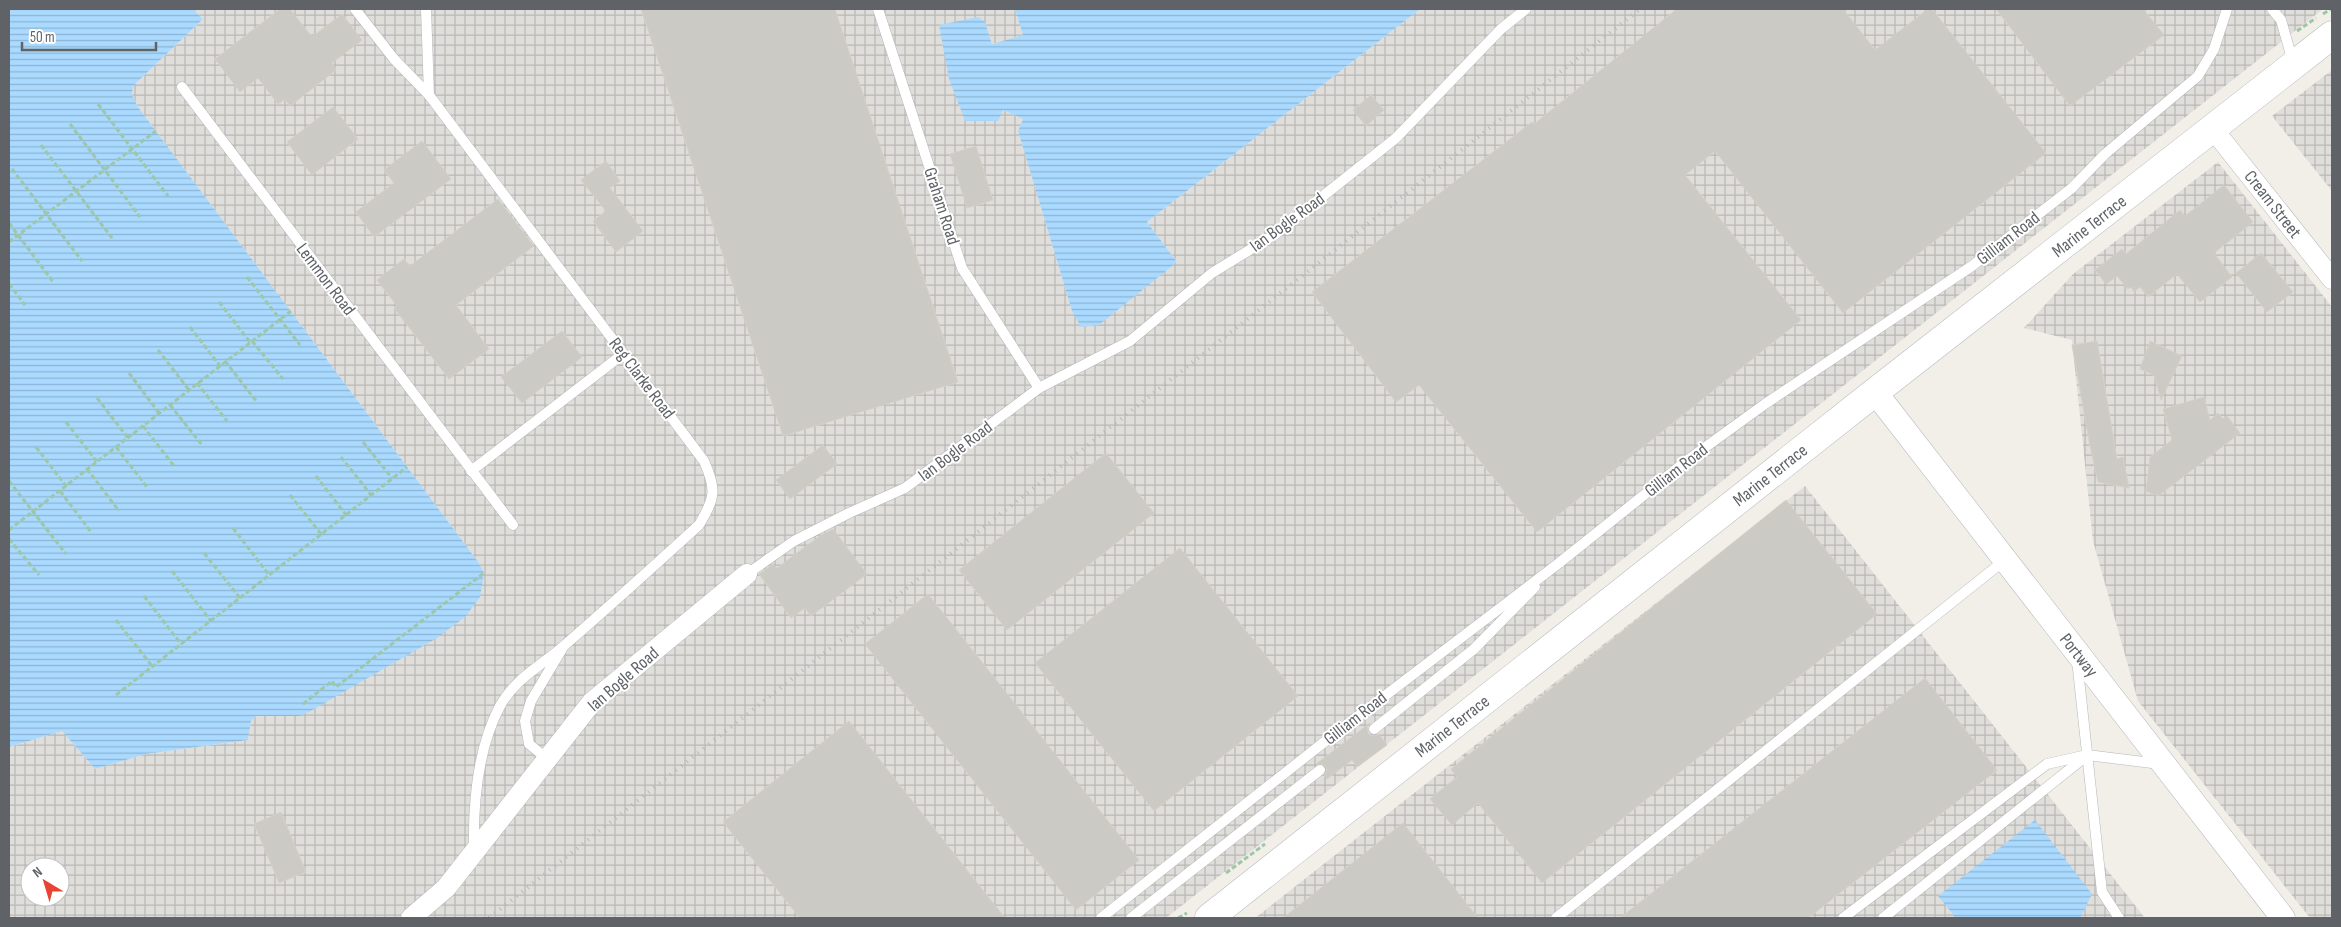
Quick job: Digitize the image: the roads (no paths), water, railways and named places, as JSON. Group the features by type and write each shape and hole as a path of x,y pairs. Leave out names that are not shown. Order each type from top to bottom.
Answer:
{"main road":[{"name":"Marine Terrace","path":"1209,918 1875,392 2332,35"}],"street":[{"name":"Cream Street","path":"2213,129 2332,279"},
{"name":"Portway","path":"1875,392 2283,918"},
{"name":"Ian Bogle Road","path":"411,918 446,888 546,758 592,702 747,574"}],"lane":[{"name":"Reg Clarke Road","path":"355,9 394,59 429,95 704,462 714,483 710,506 700,525 564,646"},
{"path":"426,9 429,95"},
{"name":"Graham Road","path":"878,9 962,268 1039,388"},
{"name":"Ian Bogle Road","path":"747,574 794,541 849,513 905,488 1039,388 1130,341 1212,273 1274,235 1396,138 1500,29 1526,9"},
{"name":"Gilliam Road","path":"1100,918 1323,743 1559,563 1689,459 1766,404 1972,266 2072,188 2105,154 2198,76 2214,49 2227,9"},
{"path":"2272,9 2281,20 2294,66"},
{"name":"Lemmon Road","path":"182,87 513,525"},
{"path":"471,471 624,354"},
{"path":"1556,918 2005,560"},
{"path":"1374,729 1474,649 1559,563"},
{"path":"546,758 529,744 525,721 531,701 564,646"},
{"path":"474,853 473,807 493,721 514,686 534,667 564,646"},
{"path":"2076,652 2102,892 2119,918"},
{"path":"1883,918 2087,754"},
{"path":"1843,918 2047,764 2087,754 2164,765"},
{"path":"1131,918 1320,770"}],"water":[{"path":"9,9 193,9 203,19 133,86 132,95 138,107 479,563 484,573 480,597 465,617 437,638 309,712 299,716 257,716 251,721 248,740 146,754 95,769 62,731 9,747"},
{"path":"1015,9 1420,9 1147,222 1177,262 1099,325 1081,327 1072,311 1018,131 1023,119 1003,110 998,121 965,121 949,79 939,25 978,17 985,22 992,44 1023,35"},
{"path":"2035,820 2092,894 2080,918 1956,918 1938,896"}],"railway":[{"path":"489,918 1640,9"}]}
